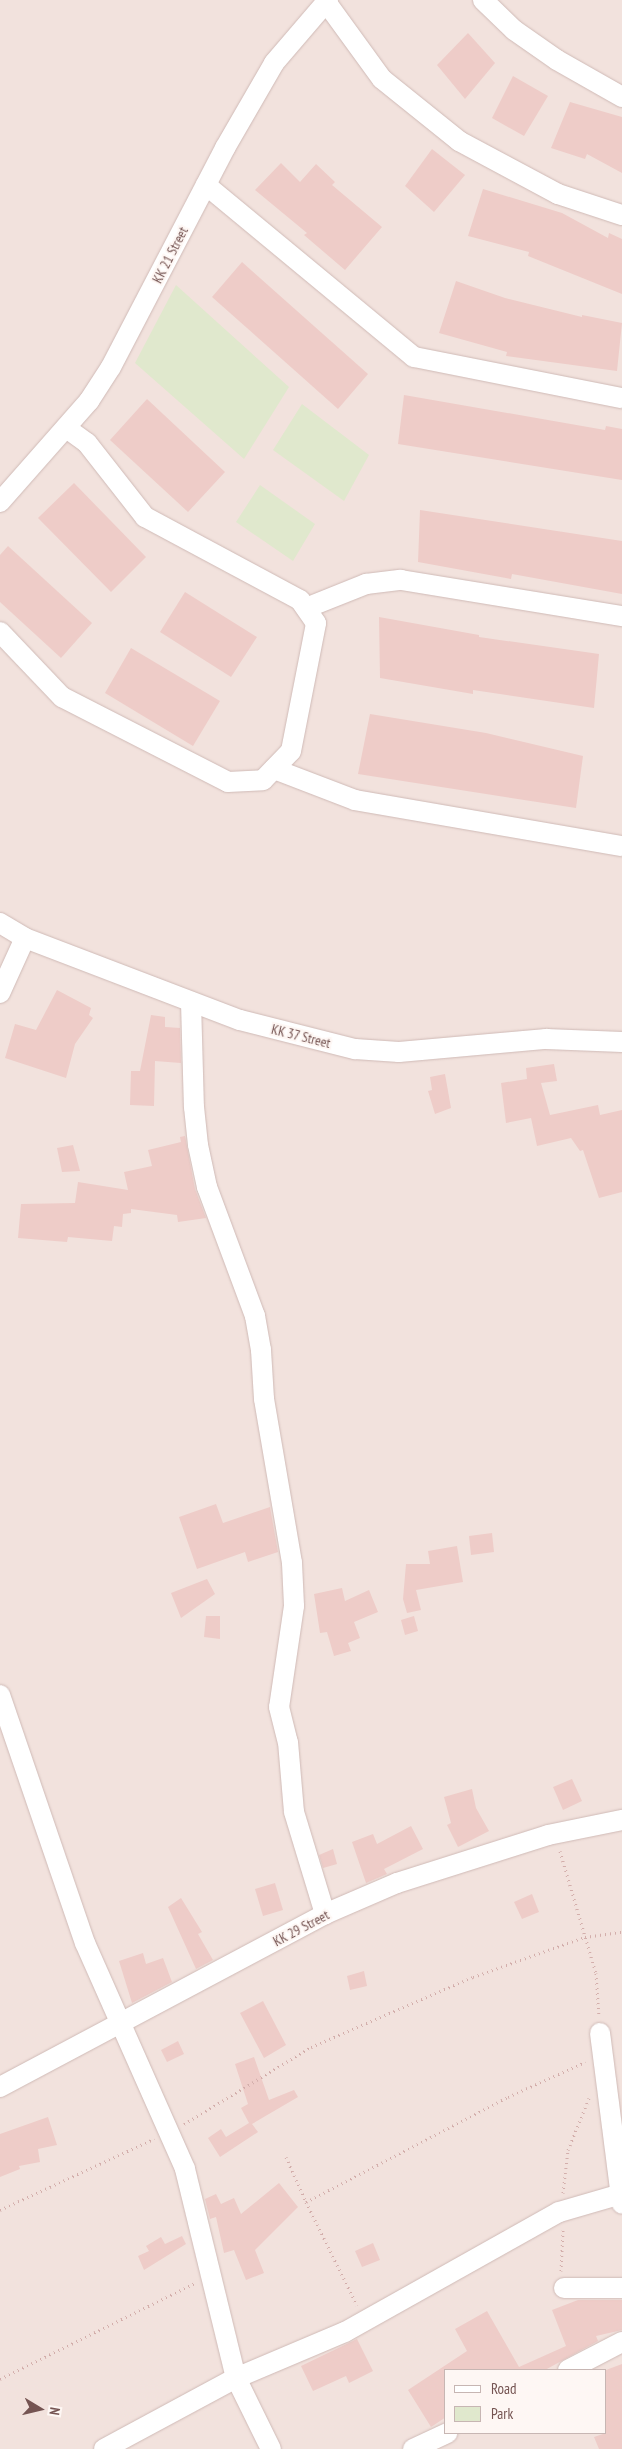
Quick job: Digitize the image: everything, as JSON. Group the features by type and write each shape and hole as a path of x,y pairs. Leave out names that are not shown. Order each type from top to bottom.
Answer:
{"street":[{"path":"483,0 514,30 550,55 622,97"},
{"path":"327,1 382,79 459,141 558,194 622,214"},
{"name":"KK 21 Street","path":"0,502 66,428 110,367 206,185 274,63 327,1"},
{"path":"206,185 414,357 622,398"},
{"path":"0,632 62,697 228,782 263,780 291,751 316,623 306,608 300,600 145,517 87,443 66,428"},
{"path":"306,608 366,584 401,580 622,616"},
{"path":"274,769 355,800 622,846"},
{"name":"KK 37 Street","path":"0,923 25,938 249,1023 374,1052 546,1039 622,1042"},
{"path":"0,993 25,938"},
{"path":"191,1002 194,1107 200,1154 207,1187 255,1316 261,1350 264,1398 292,1563 294,1606 279,1706 288,1742 294,1812 326,1914"},
{"path":"0,1695 85,1943 119,2025 185,2169 236,2378 271,2449"},
{"name":"KK 29 Street","path":"0,2087 326,1914 396,1883 555,1834 622,1820"},
{"path":"104,2449 236,2378 365,2320 559,2212 621,2199 600,2033"},
{"path":"564,2288 622,2288"},
{"path":"570,2369 622,2342"},
{"path":"413,2449 446,2434"}],"path":[{"path":"555,1834 599,1987 600,2033"},
{"path":"0,2210 168,2133 311,2048 473,1977 585,1937 622,1932"},
{"path":"306,2202 482,2110 593,2059"},
{"path":"564,2288 560,2279 565,2243 559,2212 568,2150 593,2090"},
{"path":"286,2157 306,2202 365,2320"},
{"path":"0,2379 212,2275"}],"shaded area":[{"path":"0,0 622,0 622,2449 0,2449"}],"green space":[{"path":"176,285 289,387 244,459 135,363"},
{"path":"302,404 369,455 344,501 273,450"},
{"path":"260,485 315,524 293,561 236,522"}],"building":[{"path":"468,33 495,63 465,99 437,65"},
{"path":"513,76 548,96 524,136 492,118"},
{"path":"570,102 622,117 622,173 587,154 585,159 551,148"},
{"path":"432,149 465,175 434,212 405,186"},
{"path":"281,163 300,182 316,164 335,182 332,185 382,227 345,270 304,235 307,233 255,190"},
{"path":"483,189 562,213 608,238 609,233 622,239 622,294 528,256 529,252 468,236"},
{"path":"242,262 368,374 338,409 212,297"},
{"path":"456,281 505,298 582,317 582,315 622,323 617,371 506,356 507,352 439,333"},
{"path":"404,395 605,430 606,426 622,429 622,480 398,444"},
{"path":"147,399 225,472 188,512 110,440"},
{"path":"74,483 146,557 111,592 38,518"},
{"path":"420,510 622,541 622,594 512,574 511,579 418,562"},
{"path":"8,546 92,623 61,658 0,602 0,555"},
{"path":"185,592 257,637 231,677 160,632"},
{"path":"379,617 479,635 479,637 599,654 594,708 473,690 473,694 380,678"},
{"path":"131,648 220,701 193,746 105,693"},
{"path":"370,714 486,733 583,756 576,808 358,774"},
{"path":"57,990 91,1008 89,1015 93,1018 75,1044 66,1078 5,1058 15,1024 36,1030"},
{"path":"151,1015 165,1017 165,1027 180,1028 181,1063 155,1061 154,1106 130,1105 131,1071 140,1071"},
{"path":"554,1064 557,1081 541,1083 550,1115 598,1105 600,1115 622,1110 622,1192 599,1198 583,1150 580,1151 571,1138 537,1146 531,1118 506,1123 501,1083 527,1079 526,1068"},
{"path":"445,1074 451,1108 435,1114 428,1091 432,1090 430,1077"},
{"path":"185,1136 195,1189 206,1218 178,1222 177,1215 131,1209 131,1213 123,1214 122,1227 114,1226 112,1241 68,1237 67,1242 18,1238 21,1204 75,1203 78,1182 128,1190 124,1172 152,1166 148,1150 181,1142 180,1137"},
{"path":"73,1145 80,1171 62,1172 57,1148"},
{"path":"216,1504 223,1523 270,1507 278,1552 248,1562 245,1552 197,1569 179,1517"},
{"path":"492,1533 494,1552 471,1555 469,1536"},
{"path":"457,1546 463,1582 416,1590 421,1610 407,1613 403,1599 406,1564 430,1564 428,1551"},
{"path":"207,1579 215,1594 181,1618 171,1593"},
{"path":"342,1588 345,1601 369,1590 378,1612 354,1622 360,1638 348,1643 351,1651 334,1656 327,1632 320,1633 314,1594"},
{"path":"206,1616 220,1616 220,1639 204,1637"},
{"path":"414,1616 418,1631 405,1635 401,1620"},
{"path":"572,1779 582,1801 563,1810 553,1787"},
{"path":"472,1789 476,1808 489,1831 458,1847 447,1825 451,1823 444,1797"},
{"path":"411,1826 423,1849 384,1869 387,1874 366,1883 352,1842 373,1834 377,1844"},
{"path":"333,1849 337,1864 323,1868 319,1855"},
{"path":"275,1883 283,1910 263,1916 255,1889"},
{"path":"532,1894 539,1912 522,1919 514,1902"},
{"path":"181,1898 202,1932 198,1934 213,1960 196,1969 168,1907"},
{"path":"143,1953 146,1964 163,1958 172,1982 132,2003 119,1961"},
{"path":"364,1971 367,1986 350,1990 347,1976"},
{"path":"263,2001 286,2045 264,2058 240,2013"},
{"path":"178,2041 184,2054 167,2062 161,2050"},
{"path":"254,2057 269,2100 294,2090 298,2097 252,2124 258,2132 220,2157 208,2138 221,2129 226,2137 249,2123 241,2108 248,2104 235,2064"},
{"path":"48,2117 57,2145 38,2149 40,2162 19,2166 20,2169 0,2177 0,2134"},
{"path":"279,2183 298,2207 255,2250 264,2273 246,2280 234,2250 224,2253 216,2217 210,2219 205,2199 216,2194 221,2204 234,2198 241,2214"},
{"path":"182,2236 186,2244 144,2270 138,2256 149,2251 146,2246 161,2237 165,2244"},
{"path":"373,2243 380,2260 362,2267 355,2251"},
{"path":"578,2300 622,2300 622,2330 596,2336 598,2341 547,2369 444,2369 444,2418 431,2427 408,2390 467,2351 455,2329 487,2311 519,2367 566,2346 552,2310"},
{"path":"357,2339 373,2371 349,2383 346,2376 313,2391 301,2366"},
{"path":"622,2364 622,2449 599,2449 594,2437 607,2434 607,2370"}]}
